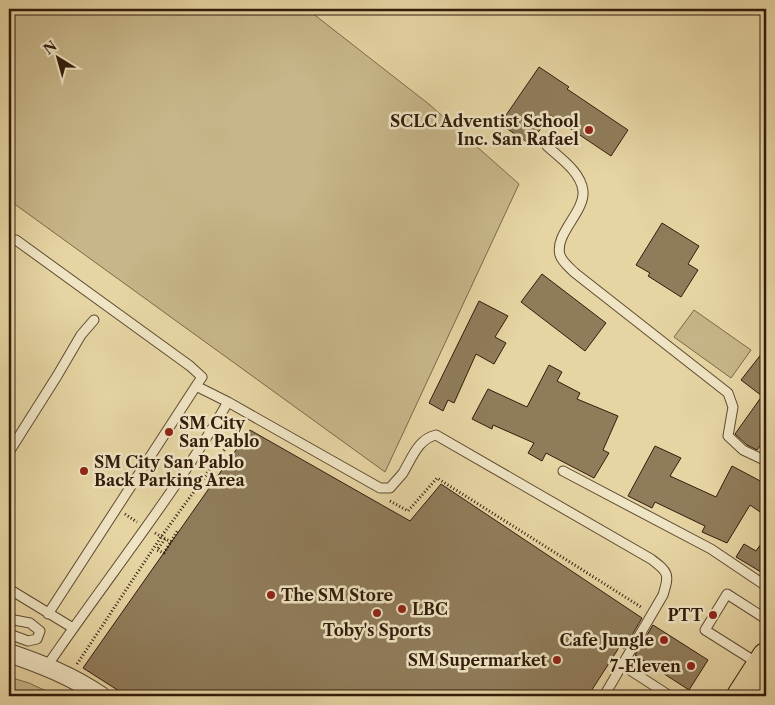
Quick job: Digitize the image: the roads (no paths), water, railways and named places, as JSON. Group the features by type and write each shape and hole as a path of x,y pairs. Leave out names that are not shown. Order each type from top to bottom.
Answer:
{"main road":[{"path":"746,694 764,661"}],"street":[{"path":"9,653 47,666 85,685 101,696"}],"lane":[{"path":"547,146 572,169 583,192 580,203 559,245 560,257 575,273 728,393 733,407 728,436 742,450 762,459 766,456"},
{"path":"9,241 16,240 190,366 202,377 48,614"},
{"path":"9,452 81,335 94,320"},
{"path":"196,386 228,402 380,488 390,488 402,475 419,446 428,437 436,435 650,559 664,570 668,580 663,595 604,696"},
{"path":"47,666 146,528 213,428 228,402"},
{"path":"563,471 711,549 766,586"},
{"path":"9,589 73,628"},
{"path":"764,661 705,630 727,594 766,618"},
{"path":"9,619 30,623 40,632 37,639 28,641 9,634"},
{"path":"622,665 670,696"}],"place":[{"name":"SCLC Adventist School Inc. San Rafael","path":"589,130"},
{"name":"SM City San Pablo","path":"169,432"},
{"name":"SM City San Pablo Back Parking Area","path":"84,471"},
{"name":"The SM Store","path":"271,595"},
{"name":"LBC","path":"402,609"},
{"name":"Toby's Sports","path":"377,613"},
{"name":"PTT","path":"713,615"},
{"name":"Cafe Jungle","path":"664,640"},
{"name":"SM Supermarket","path":"557,660"},
{"name":"7-Eleven","path":"691,666"}]}
